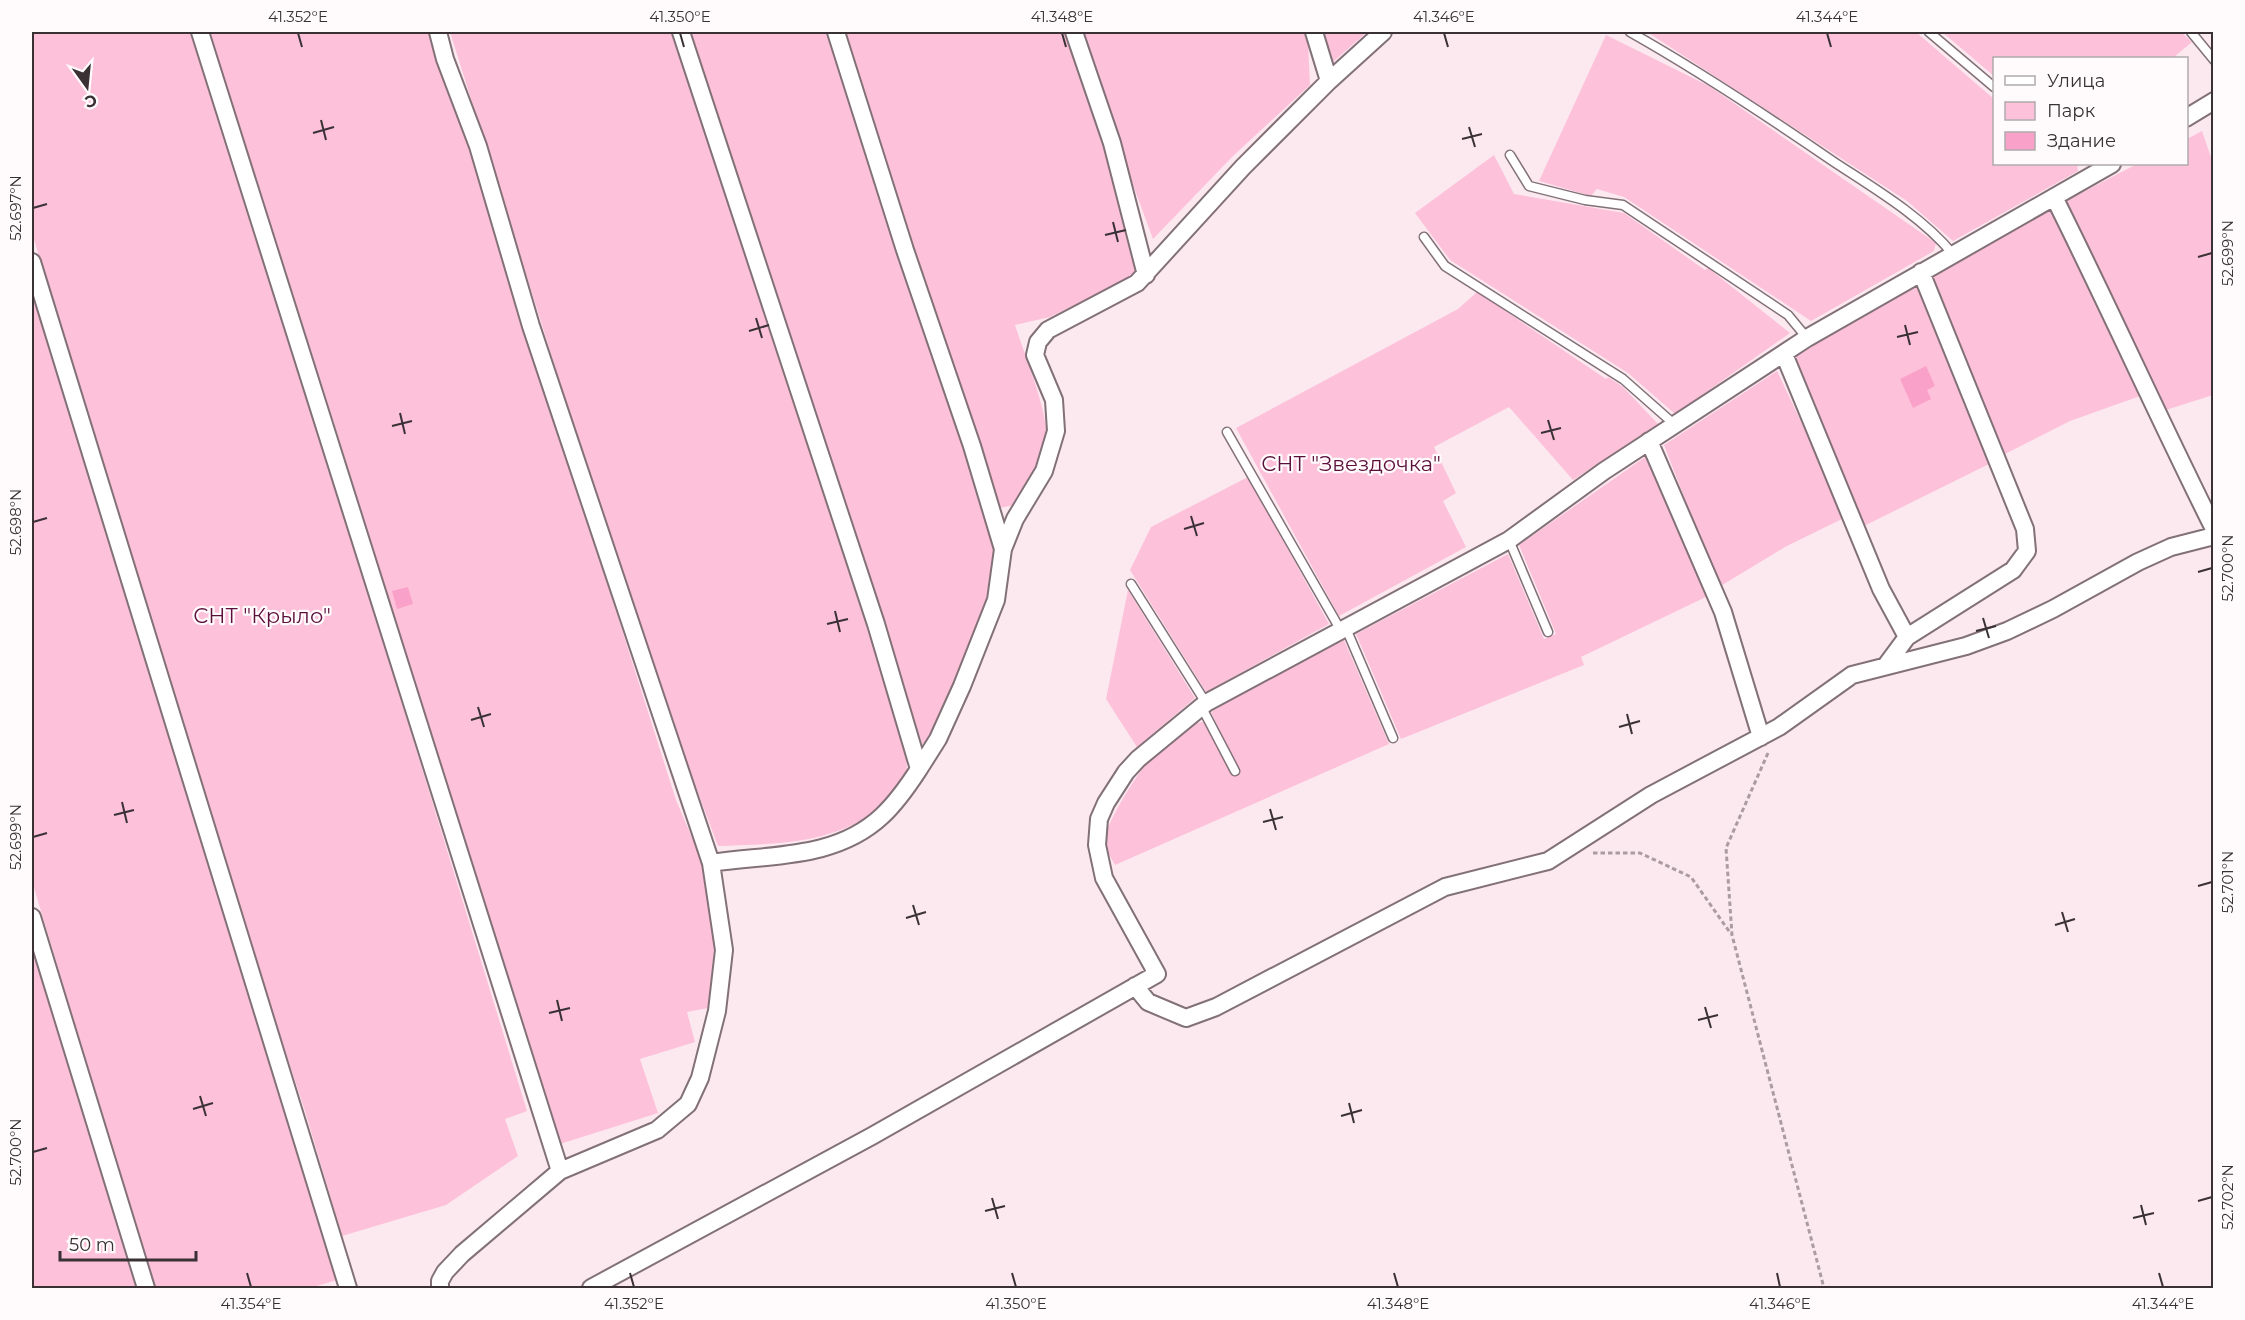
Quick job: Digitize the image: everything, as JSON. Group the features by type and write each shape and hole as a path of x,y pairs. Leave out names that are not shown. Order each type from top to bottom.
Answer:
{"street":[{"path":"200,32 560,1171"},
{"path":"438,32 445,60 478,146 531,326 711,863 724,950 717,1011 700,1078 687,1104 657,1130 560,1171 462,1254 445,1272 440,1281 441,1288"},
{"path":"681,32 876,624 920,769"},
{"path":"836,32 905,250 972,446 1003,549"},
{"path":"1074,32 1112,143 1146,275"},
{"path":"1314,32 1329,81"},
{"path":"711,863 806,853 837,843 880,818 896,802 938,739 996,600 1003,549 1015,519 1044,471 1056,431 1054,400 1035,355 1038,342 1048,330 1137,283 1146,275 1243,167 1329,81 1383,32"},
{"path":"2188,117 2214,101"},
{"path":"591,1288 872,1136 1157,974 1104,878 1097,845 1099,819 1126,772 1204,705 1343,627 1509,540 1674,424 1807,338 2054,197 2102,166"},
{"path":"2054,197 2114,315 2163,428 2214,529"},
{"path":"32,262 348,1288"},
{"path":"1887,664 1907,637 2013,570 2027,551 2025,529 1921,272"},
{"path":"1784,354 1881,589 1907,637"},
{"path":"1649,441 1723,612 1761,737"},
{"path":"1135,986 1148,1002 1186,1018 1216,1007 1445,887 1548,861 1651,795 1779,728 1852,675 1887,664 1966,646 2007,631 2171,546 2214,536"},
{"path":"32,917 146,1288"}],"lane":[{"path":"1630,32 1704,73 1856,177 1935,233 1952,254"},
{"path":"1929,32 1993,85"},
{"path":"2191,32 2214,60"},
{"path":"1510,155 1528,186 1585,200 1623,205 1788,315 1807,338"},
{"path":"1424,237 1445,267 1623,379 1674,424"},
{"path":"1227,432 1343,627 1393,738"},
{"path":"1509,540 1548,633"},
{"path":"1131,584 1204,705 1234,771"}],"path":[{"path":"1779,728 1726,848 1732,935 1824,1288"},
{"path":"1562,852 1640,853 1691,877 1732,935"}],"green space":[{"name":"СНТ \"Крыло\"","path":"32,32 190,32 367,589 527,1111 505,1119 518,1156 446,1205 342,1236 305,1111 232,889 32,233"},
{"name":"СНТ \"Крыло\"","path":"209,32 432,32 676,800 701,859 715,937 708,1008 687,1012 695,1042 640,1059 658,1113 557,1145 335,426"},
{"path":"450,32 674,32 906,749 907,775 877,810 859,822 821,836 800,840 718,846 672,724 563,392"},
{"path":"688,32 827,32 995,548 993,586 932,739 922,744"},
{"path":"842,32 1067,32 1139,261 1134,273 1124,281 1050,317 1015,325 1040,398 1046,437 1038,464 1015,505 999,508 941,341"},
{"path":"1082,32 1304,32 1308,44 1310,85 1233,156 1153,239 1125,163"},
{"path":"1322,32 1367,32 1333,62"},
{"path":"1647,32 1916,32 1993,98 1993,165 2077,165 2078,171 1953,241 1907,201"},
{"path":"1942,32 2181,32 2192,42 2174,57 1993,57 1993,75"},
{"path":"1606,35 1709,86 1936,243 1934,251 1811,321 1624,197 1597,189 1591,196 1539,181"},
{"path":"2202,131 2214,166 2213,395 2166,410 2064,202 2135,165 2188,165 2188,138"},
{"path":"1494,155 1514,194 1624,213 1705,270 1708,268 1790,333 1675,414 1628,373 1450,260 1415,213"},
{"path":"2052,208 2143,395 2070,421 2001,456 1929,277"},
{"path":"1917,284 1989,464 1864,526 1792,358"},
{"name":"СНТ \"Крыло\"","path":"32,290 119,566 162,716 239,955 337,1280 310,1288 152,1288 32,881"},
{"name":"СНТ \"Звездочка\"","path":"1477,292 1606,379 1608,377 1623,387 1658,424 1573,480 1509,407 1434,447 1456,493 1443,501 1466,547 1339,616 1236,428 1458,309"},
{"path":"1777,371 1846,517 1785,547 1719,587 1664,445"},
{"path":"1648,455 1710,595 1581,657 1584,665 1401,739 1356,634 1508,554 1544,639 1556,634 1519,545"},
{"name":"СНТ \"Звездочка\"","path":"1248,477 1329,624 1206,692 1130,570 1151,527"},
{"path":"1128,590 1195,698 1137,747 1106,699"},
{"path":"1344,640 1389,744 1115,865 1102,842 1129,789 1157,751 1188,726 1204,722 1231,774 1239,772 1211,712 1278,672"},
{"path":"32,942 125,1247 137,1288 32,1288"}],"building":[{"path":"1926,366 1935,386 1927,390 1931,399 1913,408 1900,379"},
{"path":"408,587 413,604 397,609 392,591"}]}
